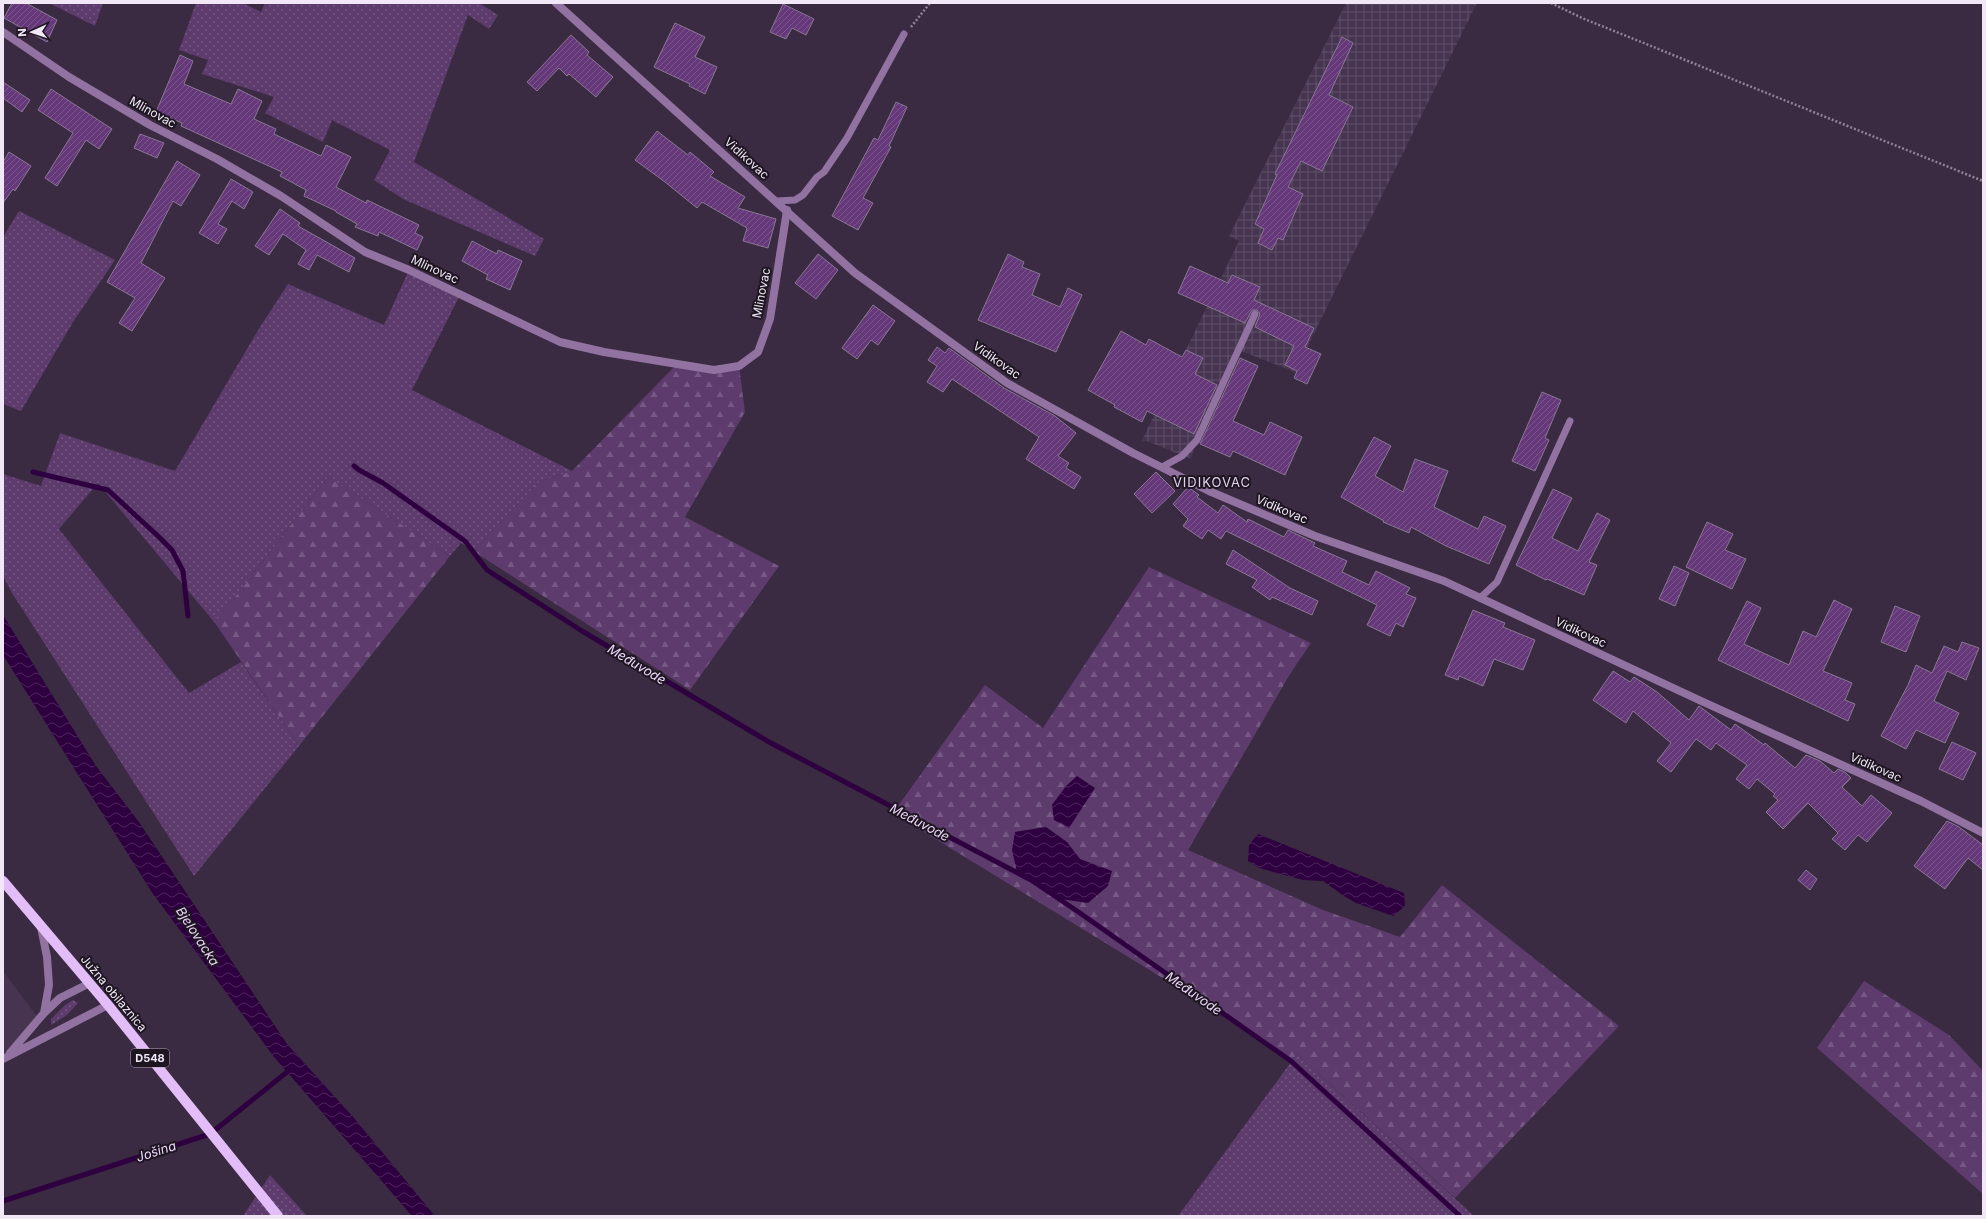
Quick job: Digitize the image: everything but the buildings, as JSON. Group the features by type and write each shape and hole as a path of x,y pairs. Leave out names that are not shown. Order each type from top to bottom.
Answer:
{"main road":[{"name":"Južna obilaznica","path":"3,880 41,928 90,983 278,1216"}],"street":[{"name":"Vidikovac","path":"556,3 855,273 1007,383 1133,453 1209,491 1315,536 1444,581 1699,700 1921,801 1983,834"},
{"name":"Mlinovac","path":"3,32 69,77 150,125 217,159 281,196 365,252 409,270 548,337 560,342 604,352 714,370 739,366 758,352 770,319 787,210"},
{"path":"41,928 47,957 49,985 44,1013"},
{"path":"5,1057 44,1013 60,998 90,983"},
{"path":"5,1057 108,1005"}],"lane":[{"path":"777,201 794,200 803,195 817,177 824,172 847,138 904,34"},
{"path":"1162,468 1182,456 1197,440 1255,314"},
{"path":"1480,598 1497,582 1570,421"}],"path":[{"path":"904,34 916,22 930,3"},
{"path":"1551,3 1582,18 1983,181"}],"shaded area":[{"path":"1346,3 1477,3 1295,372 1238,350 1197,440 1191,459 1147,441 1141,442 1239,241 1229,236"},
{"path":"3,971 39,1019 3,1059"}],"green space":[{"path":"49,3 103,3 95,26"},
{"path":"196,3 243,3 261,12 265,3 479,3 498,15 489,29 468,15 414,162 544,239 535,256 403,199 374,180 390,150 332,120 323,142 265,113 274,97 202,74 208,60 179,50"},
{"path":"19,211 115,260 73,322 21,411 3,404 3,237"},
{"path":"409,270 460,295 412,390 572,471 539,482 473,551 461,543 450,556 328,477 215,623 98,483 59,529 189,693 241,662 299,746 194,876 12,593 3,576 3,474 41,486 60,433 175,471 260,327 288,284 384,325"},
{"path":"677,364 714,370 739,366 745,412 685,517 779,566 690,690 473,551 539,482 572,471"},
{"path":"328,477 450,556 299,746 215,623"},
{"path":"1149,567 1311,643 1290,674 1188,850 1323,910 1400,937 1442,885 1619,1026 1455,1198 1297,1054 1291,1061 1228,1018 893,813 985,685 1043,728"},
{"path":"1864,981 1949,1035 1983,1071 1983,1194 1817,1048"},
{"path":"73,1000 78,1003 67,1015 51,1025 51,1019 65,1005"},
{"path":"1297,1054 1474,1216 1178,1216"},
{"path":"270,1175 307,1216 243,1216"}],"water":[{"name":"Bjelovacka","path":"3,615 96,766 139,822 287,1044 354,1118 435,1216 412,1216 274,1057 153,894 3,655"},
{"path":"1077,776 1095,788 1069,828 1054,820 1052,805 1066,786"},
{"path":"1046,827 1067,842 1080,859 1112,871 1108,886 1088,903 1060,899 1017,872 1012,850 1015,832"},
{"path":"1258,834 1404,893 1405,906 1393,916 1356,903 1323,881 1303,880 1259,868 1248,861 1249,845"}],"waterway":[{"name":"Međuvode","path":"354,466 383,483 465,541 487,570 582,631 769,742 1031,880 1077,911 1291,1061 1460,1216"},
{"path":"33,472 108,490 158,536 172,550 183,571 188,616"},
{"name":"Jošina","path":"3,1201 210,1134 292,1068"}],"district":[{"name":"VIDIKOVAC","path":"1212,482"}]}
